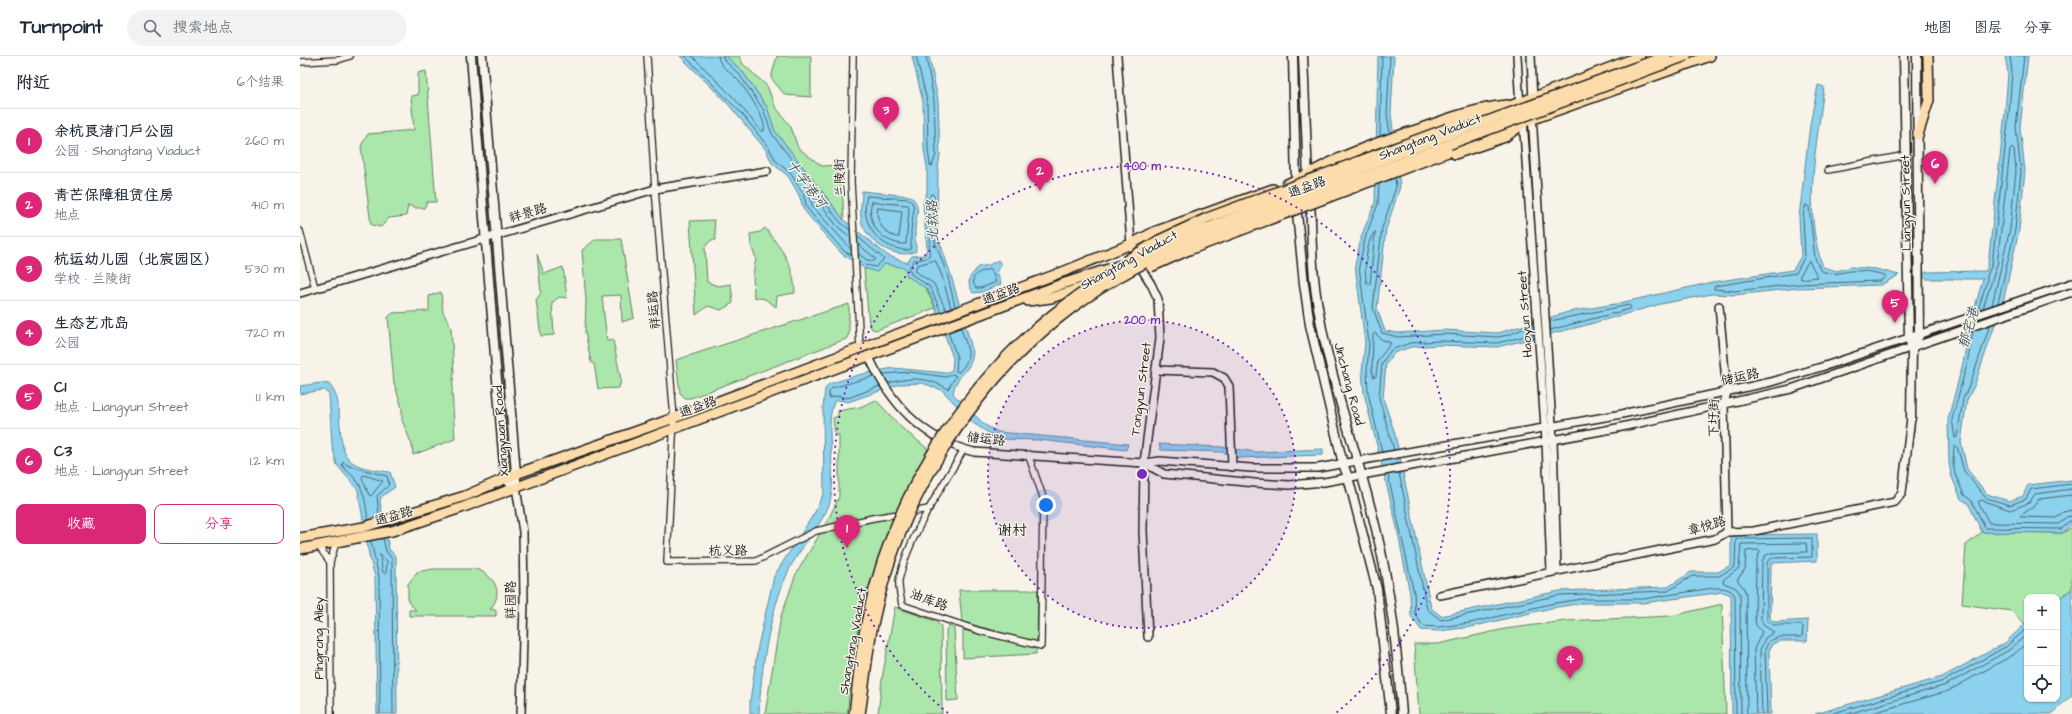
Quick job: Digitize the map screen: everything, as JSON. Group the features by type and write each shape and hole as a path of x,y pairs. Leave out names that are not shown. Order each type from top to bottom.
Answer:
{"main road":[{"name":"Xiangyuan Road","path":"471,56 487,238 505,479 516,487"},
{"name":"Xiangyuan Road","path":"482,56 498,234 516,487"},
{"name":"Jinchang Road","path":"1293,56 1297,208 1304,284 1310,325 1343,464 1348,477 1377,589 1391,714"},
{"name":"Jinchang Road","path":"1303,56 1311,254 1317,302 1335,383 1376,529 1393,615 1402,714"},
{"name":"通益路","path":"300,538 364,527 388,521 465,496 516,474 674,418 936,320 1131,244 1154,232 1296,180 1308,174 1339,171 1488,117 1518,103 1640,56"},
{"name":"Shangtang Viaduct","path":"854,714 867,618 876,583 897,524 910,496 929,459 957,415 984,382 1020,344 1053,314 1109,275 1159,248 1186,236 1352,171 1666,56"},
{"name":"Shangtang Viaduct","path":"860,714 873,627 879,601 898,543 918,498 961,422 1025,349 1076,305 1158,256 1191,241 1686,56"},
{"path":"1076,305 1189,250 1528,121 1710,56"},
{"name":"Liangyun Street","path":"1904,56 1909,339 1912,348 1911,418"},
{"name":"Liangyun Street","path":"1912,348 1919,336 1917,56"},
{"path":"1918,135 1928,100 1928,56"},
{"path":"1308,174 1326,164 1401,135 1474,112 1518,103"},
{"path":"1109,275 1139,251 1207,218 1518,103"},
{"path":"1017,302 1051,298 1141,269 1372,180 1505,136 1528,121"},
{"name":"通益路","path":"300,549 319,547 392,531 461,508 1097,272 1197,242 1297,208"}],"street":[{"path":"300,62 338,60 350,56"},
{"name":"祥运路","path":"647,56 655,189 674,418 667,562"},
{"name":"兰陵街","path":"853,56 850,141 860,348"},
{"name":"Tongyun Street","path":"1117,56 1131,244 1136,260 1151,284 1158,300 1160,338 1144,463 1143,531 1148,637"},
{"name":"Haoyun Street","path":"1517,56 1518,103 1528,121 1549,440 1554,571"},
{"name":"Haoyun Street","path":"1531,56 1533,98 1528,121 1539,340 1548,428"},
{"path":"1828,170 1906,155"},
{"name":"祥景路","path":"300,293 655,189 767,171"},
{"path":"300,231 315,288"},
{"name":"储运路","path":"869,357 875,370 895,400 914,422 954,447 964,450 974,452 1028,454 1144,463 1160,461 1232,467 1318,468 1357,462 1402,452 1548,428 1727,392 1793,376 1919,336 2004,304 2072,283"},
{"name":"储运路","path":"1144,463 1164,474 1255,483 1303,484 1324,482 1617,428 1791,389 1966,329 2004,314 2072,292"},
{"name":"下圩街","path":"1719,306 1727,392 1724,404 1727,532"},
{"path":"1156,370 1213,372 1224,378 1229,386 1232,467"},
{"name":"章悦路","path":"1440,595 1715,539 1727,532 1754,531 1895,502 1902,493 1911,418"},
{"name":"油库路","path":"964,450 929,509 915,538 899,582 902,604 980,631 1041,646 1043,497 1028,454"},
{"name":"祥园路","path":"516,487 523,532 524,600 522,714"},
{"name":"杭义路","path":"667,562 756,561 816,531 873,518 929,509"},
{"name":"Pingrong Alley","path":"331,714 330,562 336,543"},
{"path":"319,547 330,562"}],"green space":[{"path":"726,56 739,56 743,64 767,86 775,106 791,127 798,148 822,166 841,165 844,220 775,131 767,107 742,71"},
{"path":"777,56 811,56 811,97 785,95 771,78"},
{"path":"426,71 436,202 427,202 424,208 414,208 408,205 406,216 389,218 381,227 371,225 361,146 368,134 414,130 411,96 418,95 418,73"},
{"path":"714,220 716,240 711,240 705,247 707,282 718,286 731,284 733,303 721,310 708,306 696,315 690,221"},
{"path":"765,228 777,243 790,265 794,283 795,293 777,296 776,307 765,299 754,297 753,275 756,258 751,246 750,234 760,232"},
{"path":"596,239 621,239 634,318 622,322 621,295 602,296 607,341 613,340 621,380 619,388 598,389 594,364 591,362 585,332 586,301 582,250"},
{"path":"537,254 544,274 563,267 567,298 559,297 552,303 554,335 541,336 536,300 541,293"},
{"path":"882,263 906,267 927,290 935,308 877,330 872,329 869,324 864,269 870,269"},
{"path":"441,292 443,312 451,328 454,372 452,391 455,439 413,455 412,445 402,420 402,408 394,383 388,317 393,313 429,311 429,296"},
{"path":"849,304 849,334 846,339 691,398 685,398 680,393 676,360"},
{"path":"876,400 903,429 928,449 892,523 873,580 871,580 866,595 855,646 847,714 765,714 781,616 796,574 827,522 839,497 839,435 835,435 833,418 838,416 838,411 860,407"},
{"path":"2072,527 2072,589 2060,598 2060,594 2024,594 2024,623 2011,611 1962,604 1966,545 1982,532 2063,533"},
{"path":"433,569 475,569 482,571 487,575 495,585 497,597 490,609 496,610 496,616 409,616 409,610 416,610 408,602 408,584 417,572"},
{"path":"959,590 1038,590 1037,642 962,622"},
{"path":"1722,604 1726,714 1419,714 1414,644 1438,644 1505,629 1565,621 1671,616"},
{"path":"895,607 935,621 941,626 942,714 878,714 882,679"},
{"path":"949,626 954,628 958,700 947,701 946,630"},
{"path":"963,630 1036,648 1036,654 963,658"}],"water":[{"path":"680,56 726,56 742,71 767,107 775,131 844,220 887,255 907,263 912,256 925,255 927,248 923,202 927,192 927,167 924,150 923,102 912,56 929,56 938,100 940,155 938,168 937,234 950,272 973,352 970,365 954,387 953,394 985,425 998,432 1128,444 1126,450 1039,440 1002,439 992,435 973,423 942,390 922,383 900,384 848,402 839,400 834,402 830,425 832,493 829,505 821,521 792,564 781,588 767,642 759,714 750,714 750,701 758,646 774,576 815,512 824,492 823,408 825,389 829,384 858,375 893,368 946,373 952,370 953,358 933,301 927,289 907,276 905,268 884,264 877,272 864,268 842,254 804,210 799,195 788,176 772,163 766,150 728,104"},
{"path":"1378,56 1394,56 1391,114 1400,187 1386,229 1377,309 1385,331 1398,333 1444,330 1498,333 1568,312 1615,304 1713,282 1793,270 1801,256 1799,217 1810,125 1818,85 1824,87 1815,154 1812,200 1813,223 1823,267 1837,271 1850,267 1876,269 1899,275 1881,285 1799,288 1734,295 1712,294 1661,304 1583,326 1497,347 1439,345 1411,347 1394,353 1386,364 1383,398 1395,434 1431,608 1441,616 1559,591 1668,587 1691,572 1718,572 1731,565 1731,535 1817,534 1817,561 1771,563 1770,619 1775,622 1808,620 1807,641 1780,641 1772,644 1769,651 1771,714 1732,714 1731,595 1723,592 1643,603 1583,603 1551,608 1471,627 1439,631 1421,630 1411,616 1410,594 1396,523 1364,393 1362,371 1365,343 1355,265 1362,234 1375,203"},
{"path":"2005,56 2028,56 2020,127 2025,171 2019,230 2004,298 1975,384 1967,400 1961,442 1967,469 1987,494 2009,501 2023,496 2028,485 2072,480 2072,523 2063,533 1982,532 1968,503 1961,499 1951,475 1949,463 1948,419 1963,363 1970,324 1983,279 1926,279 1922,275 1926,272 1986,271 2005,113 2008,73"},
{"path":"862,191 910,196 914,200 917,208 915,227 916,251 900,254 892,252 884,248 870,237 865,230 861,219"},
{"path":"998,260 1001,264 997,271 1001,284 982,292 973,293 969,284 971,276 978,267 989,265"},
{"path":"321,383 329,384 337,398 342,440 347,457 353,463 362,467 390,472 395,487 381,497 380,502 389,549 396,557 397,714 377,714 375,577 369,555 358,490 337,465 332,445 329,394 323,390 300,394 300,386"},
{"path":"1159,444 1222,447 1256,452 1323,449 1323,455 1239,458 1222,452 1161,450"},
{"path":"2072,589 2072,695 2051,714 1815,714 1942,677 2005,643 2024,625 2024,702 2060,702 2060,598"}],"place":[{"name":"杭运幼儿园（北宸园区）","path":"886,130"},
{"name":"C3","path":"1935,184"},
{"name":"青芒保障租赁住房","path":"1040,191"},
{"name":"C1","path":"1895,323"},
{"name":"余杭良渚门户公园","path":"847,548"},
{"name":"生态艺术岛","path":"1570,679"}],"district":[{"name":"谢村","path":"1012,530"}],"water label":[{"name":"十字港河","path":"806,184"},
{"name":"北软路","path":"933,221"},
{"name":"郁宅港","path":"1969,328"}]}
